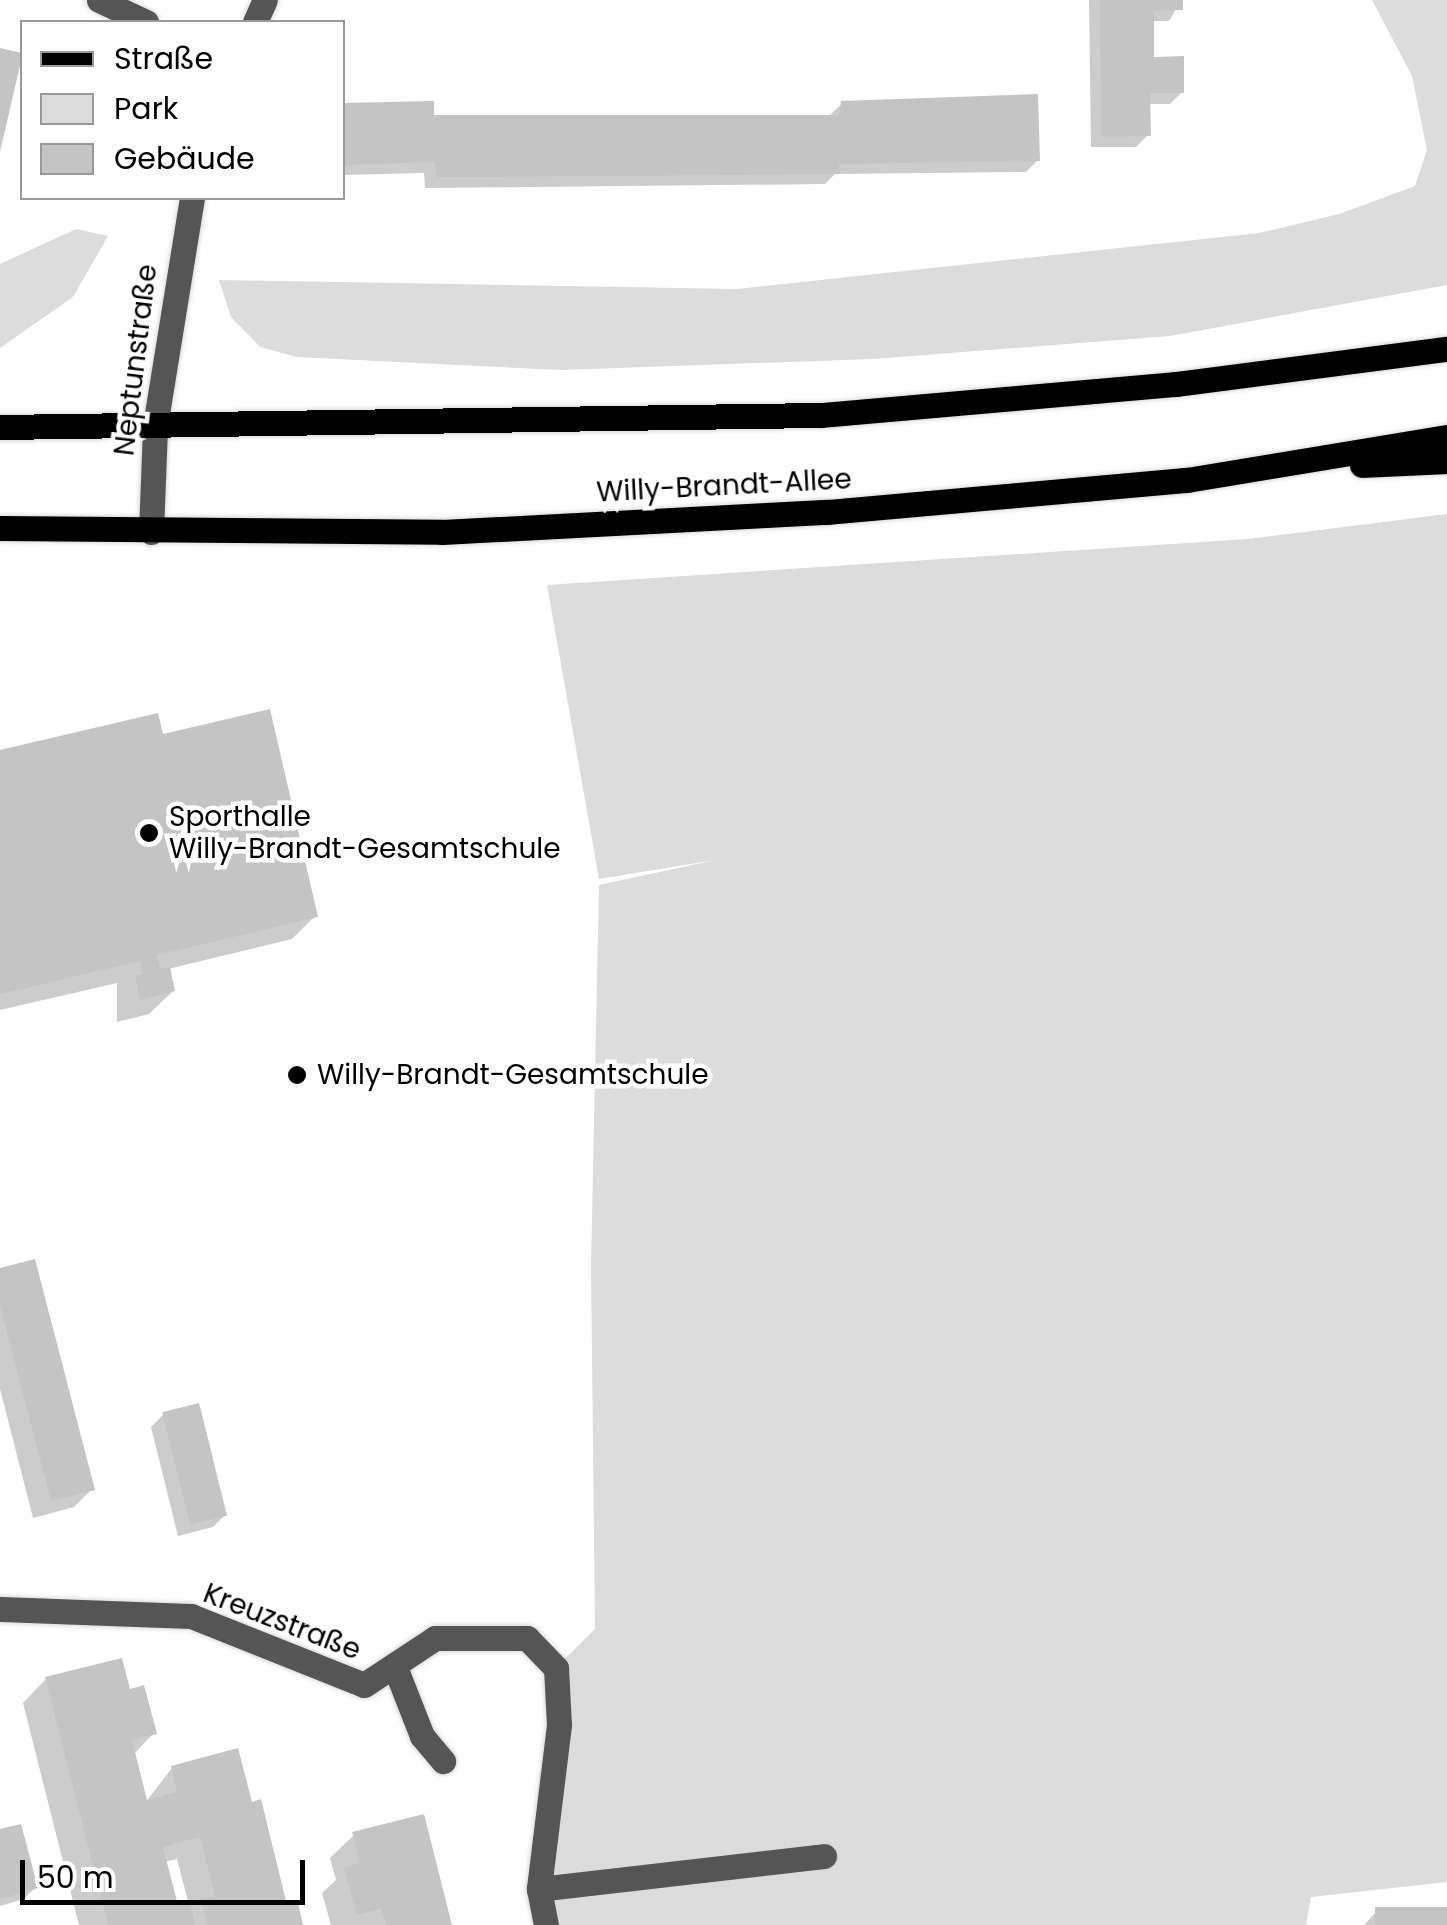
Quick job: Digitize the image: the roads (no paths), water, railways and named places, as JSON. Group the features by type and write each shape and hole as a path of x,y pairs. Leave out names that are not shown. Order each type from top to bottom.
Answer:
{"main road":[{"path":"1378,361 1447,334"},
{"path":"0,427 821,415 1378,361 1447,349"},
{"name":"Willy-Brandt-Allee","path":"0,528 442,532 826,512 1242,471 1447,437"},
{"path":"1242,471 1447,461"}],"street":[{"path":"99,0 142,20"},
{"name":"Neptunstraße","path":"151,532 154,426 192,200"},
{"name":"Kreuzstraße","path":"0,1609 191,1616 364,1685 435,1638 461,1634 527,1638 556,1668 560,1725 539,1890 546,1925"},
{"path":"394,1667 422,1736 442,1761"},
{"path":"539,1890 824,1856"}],"place":[{"name":"Sporthalle Willy-Brandt-Gesamtschule","path":"149,833"},
{"name":"Willy-Brandt-Gesamtschule","path":"297,1075"}]}
